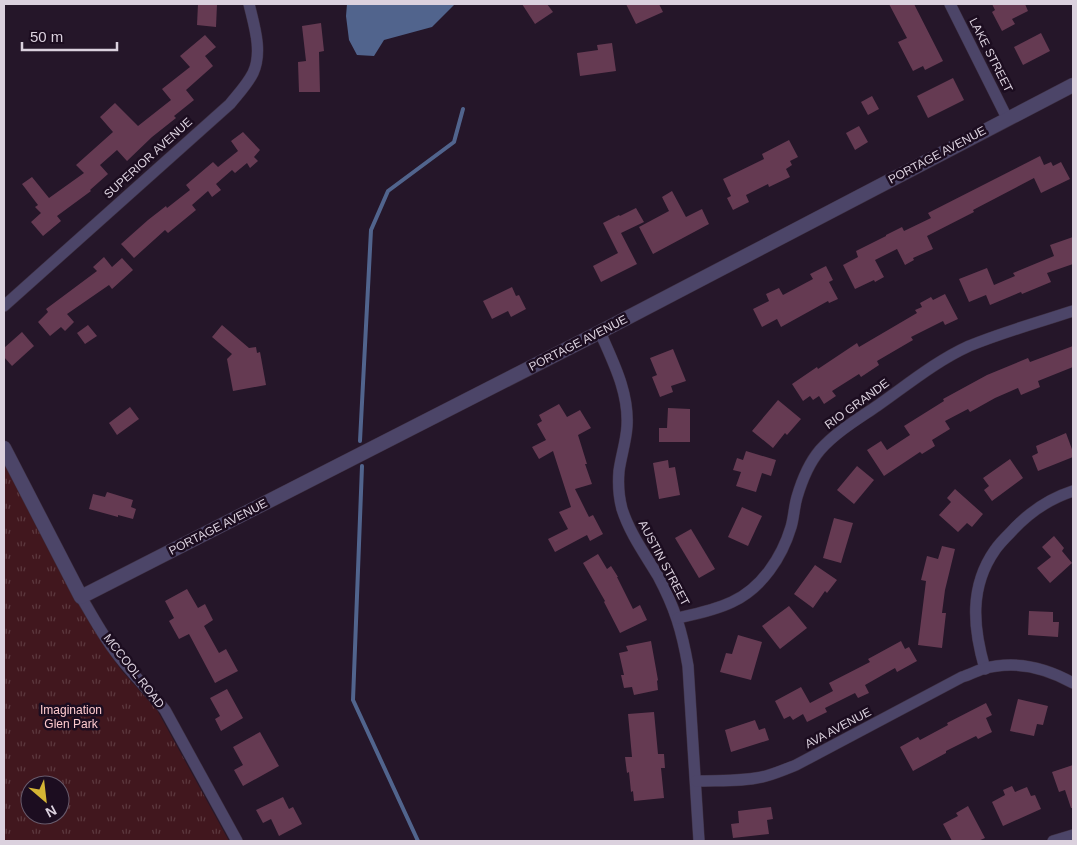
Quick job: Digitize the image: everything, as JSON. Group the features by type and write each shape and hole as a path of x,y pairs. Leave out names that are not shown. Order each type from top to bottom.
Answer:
{"street":[{"name":"SUPERIOR AVENUE","path":"4,306 230,104 253,72 257,57 257,41 250,4"},
{"name":"LAKE STREET","path":"950,4 1008,118"},
{"name":"PORTAGE AVENUE","path":"81,597 600,332 1073,85"},
{"name":"RIO GRANDE","path":"678,618 733,602 748,593 764,578 776,562 785,544 797,497 807,470 820,450 836,434 939,363 968,347 1073,311"},
{"name":"AUSTIN STREET","path":"600,332 624,391 627,407 626,440 619,471 619,490 622,507 628,526 665,590 678,618 684,644 688,666 699,841"},
{"name":"MCCOOL ROAD","path":"4,448 81,597 114,650 165,710 237,841"},
{"path":"984,669 975,619 976,597 986,565 995,550 1031,512 1062,494 1073,491"},
{"name":"AVA AVENUE","path":"696,781 747,778 781,772 962,677 984,669 1023,666 1055,673 1073,683"},
{"path":"1053,841 1073,835"}],"green space":[{"name":"Imagination Glen Park","path":"7,465 67,579 111,656 157,710 229,841 4,841 4,468"}],"water":[{"path":"347,4 455,4 432,27 384,40 374,56 357,55 349,40 346,16"}],"building":[{"path":"198,4 217,4 216,27 197,25"},
{"path":"522,4 547,4 553,12 535,24"},
{"path":"626,4 659,4 663,12 636,24"},
{"path":"889,4 914,4 943,61 925,70 923,66 913,71 898,42 907,38"},
{"path":"992,4 1025,4 1028,11 1012,19 1015,24 1002,31 992,12 995,10"},
{"path":"321,23 324,51 319,52 320,92 299,92 298,62 306,61 302,26"},
{"path":"1041,33 1050,51 1023,65 1014,47"},
{"path":"205,35 216,47 205,56 213,66 186,90 194,100 174,116 176,118 152,137 127,161 117,150 100,165 108,174 91,191 57,216 61,221 43,236 31,222 41,213 35,207 38,205 22,184 32,177 49,198 84,173 76,165 113,132 100,117 115,103 138,126 171,100 162,89 190,67 180,56"},
{"path":"612,43 616,71 580,76 577,53 598,50 597,45"},
{"path":"953,78 964,100 928,118 917,96"},
{"path":"872,96 879,109 868,115 861,102"},
{"path":"859,126 868,142 855,150 846,133"},
{"path":"243,132 260,150 254,157 258,161 250,168 247,163 235,173 232,170 216,184 221,190 212,197 208,191 192,205 196,210 168,233 165,230 134,258 121,244 148,220 190,190 186,185 213,162 218,167 238,151 231,141"},
{"path":"789,140 798,157 790,161 792,165 786,169 790,177 769,187 768,184 746,195 749,202 733,210 727,198 731,196 723,179 764,159 762,154"},
{"path":"1040,156 1044,165 1051,162 1053,166 1061,162 1070,179 1041,193 1034,178 927,236 933,249 913,258 914,260 905,265 897,249 875,260 884,277 855,289 843,265 858,257 856,251 902,227 904,231 931,218 928,213"},
{"path":"672,191 686,217 702,209 709,224 653,254 639,227 669,211 662,197"},
{"path":"636,208 644,222 621,233 637,264 601,282 593,266 618,253 603,223"},
{"path":"1073,237 1073,264 1047,273 1051,282 990,305 986,295 969,302 959,279 987,268 994,285 1015,276 1013,273 1054,256 1050,245"},
{"path":"104,257 112,267 122,258 133,270 112,289 109,285 67,314 74,322 65,331 61,327 50,336 38,322 48,312 46,309 97,271 93,267"},
{"path":"826,266 833,280 829,282 838,299 829,303 828,301 781,327 777,319 762,327 753,309 769,301 766,294 779,288 783,295 813,279 810,274"},
{"path":"512,287 516,296 519,295 526,309 511,317 508,311 492,319 483,301"},
{"path":"945,294 958,319 945,325 943,321 911,337 913,340 877,361 879,365 861,377 859,374 832,391 836,396 824,404 819,396 813,400 810,396 803,401 792,384 857,343 859,347 917,313 915,310 922,307 920,303 931,297 933,300"},
{"path":"88,325 97,336 85,344 77,333"},
{"path":"222,325 249,348 256,347 257,353 260,352 266,385 233,391 227,359 232,354 212,337"},
{"path":"22,332 34,346 12,366 4,357 4,348"},
{"path":"1073,346 1073,367 1038,381 1040,387 1021,395 1018,388 970,412 968,409 945,421 950,429 932,440 935,446 922,454 920,452 884,476 867,450 881,441 887,450 910,435 904,426 944,401 943,399 987,375 1028,358 1030,362"},
{"path":"673,349 686,381 671,386 673,392 660,397 652,377 657,375 650,358"},
{"path":"778,400 801,419 787,435 785,433 773,448 752,431"},
{"path":"559,404 567,417 580,410 591,428 578,435 592,484 575,489 589,517 593,515 603,534 590,541 587,535 555,552 548,539 568,529 559,512 571,507 553,451 539,459 532,447 546,440 537,424 542,421 539,415"},
{"path":"130,407 139,419 117,435 109,423"},
{"path":"668,408 690,409 690,442 659,442 659,428 667,428"},
{"path":"1066,433 1073,457 1038,471 1032,456 1038,453 1036,446"},
{"path":"746,451 776,460 771,476 762,473 756,492 736,486 741,472 733,470 737,458 743,460"},
{"path":"1010,459 1023,478 992,501 984,490 989,486 983,478"},
{"path":"668,460 669,468 675,467 680,495 659,499 653,463"},
{"path":"857,466 874,480 854,504 837,490"},
{"path":"955,489 983,514 972,527 967,523 958,532 939,515 951,502 947,498"},
{"path":"107,492 133,500 131,507 136,509 133,519 89,509 93,494 105,497"},
{"path":"742,507 762,516 748,546 728,537"},
{"path":"834,518 853,523 841,563 823,558"},
{"path":"691,529 715,569 699,578 675,538"},
{"path":"1054,536 1064,548 1062,551 1072,563 1050,583 1037,568 1051,557 1042,547"},
{"path":"942,546 955,549 945,590 942,613 946,613 942,648 918,645 926,581 921,580 927,556 938,559"},
{"path":"598,554 607,569 611,566 618,577 633,609 640,605 647,620 620,633 605,601 583,563"},
{"path":"815,565 837,580 827,593 825,591 813,608 794,594"},
{"path":"187,589 198,608 205,604 213,620 204,626 219,653 226,649 238,671 215,683 189,634 179,639 169,621 174,618 165,601"},
{"path":"789,606 807,628 780,649 762,626"},
{"path":"1029,611 1053,612 1053,622 1059,622 1058,637 1028,635"},
{"path":"738,635 762,642 751,680 720,672 726,653 732,654"},
{"path":"651,641 658,690 634,695 632,687 624,688 621,675 624,675 619,653 628,651 626,646"},
{"path":"901,641 905,649 909,647 917,661 897,672 895,668 865,685 869,693 858,698 855,693 825,708 827,712 807,722 803,714 793,720 790,716 784,719 775,701 801,687 810,703 833,691 829,683 870,662 868,659"},
{"path":"227,689 243,718 221,731 215,719 220,716 210,698"},
{"path":"1018,699 1048,706 1043,725 1037,724 1034,736 1010,731"},
{"path":"986,703 992,715 986,718 992,732 978,739 976,736 913,771 900,747 918,737 920,740 948,725 947,723"},
{"path":"654,712 658,754 664,754 665,768 661,768 664,798 634,801 625,757 632,757 628,714"},
{"path":"755,720 759,730 765,728 769,740 731,752 725,730"},
{"path":"260,732 279,766 243,786 234,770 243,765 233,747"},
{"path":"1073,765 1073,808 1071,808 1065,790 1059,792 1052,772"},
{"path":"1012,786 1015,792 1027,787 1031,796 1035,795 1041,809 1003,826 992,802 1005,795 1003,790"},
{"path":"283,797 289,809 293,807 302,824 279,836 271,819 263,823 256,810"},
{"path":"968,806 985,838 978,841 952,841 943,824 958,816 956,813"},
{"path":"771,807 773,819 767,820 769,834 733,838 731,824 739,823 738,811"}],"waterway":[{"path":"360,441 371,230 388,191 454,142 463,109"},
{"path":"362,466 353,700 418,841"}]}
